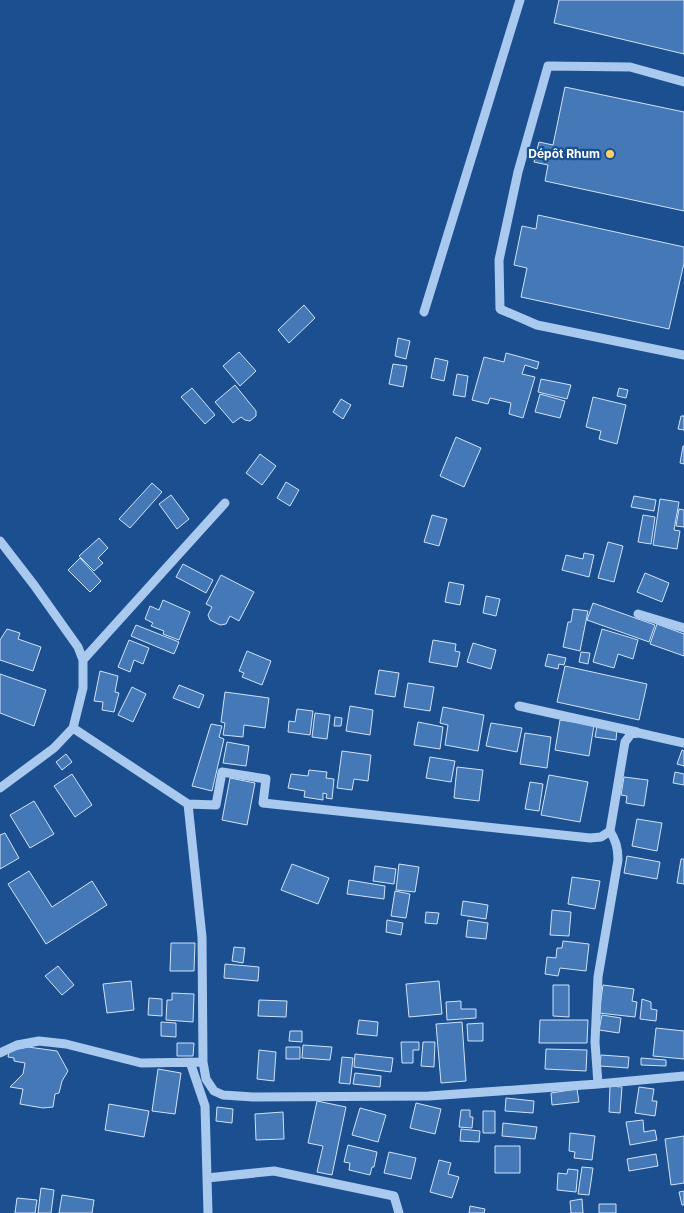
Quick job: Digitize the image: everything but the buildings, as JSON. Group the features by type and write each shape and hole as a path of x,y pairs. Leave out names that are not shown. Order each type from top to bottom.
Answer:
{"street":[{"path":"424,312 520,0"},
{"path":"684,82 630,67 548,66 518,172 499,260 499,270 500,309 537,325 684,355"},
{"path":"83,660 225,503"},
{"path":"0,540 78,647 83,660 83,688 73,728 54,748 0,788"},
{"path":"638,614 684,628"},
{"path":"519,706 684,743"},
{"path":"73,728 188,804 216,806 222,772 266,779 263,803 590,838 601,838 610,831"},
{"path":"598,1084 595,1042 598,977 618,860 616,841 610,831 625,742 631,734 639,733"},
{"path":"188,804 202,937 203,1062 206,1079 214,1091 222,1095 253,1097 429,1096 684,1076"},
{"path":"0,1053 17,1045 38,1040 66,1044 141,1063 203,1062"},
{"path":"190,1062 205,1106 208,1213"},
{"path":"207,1178 274,1170 394,1196 399,1213"}],"place":[{"name":"Dépôt Rhum","path":"610,154"}]}
